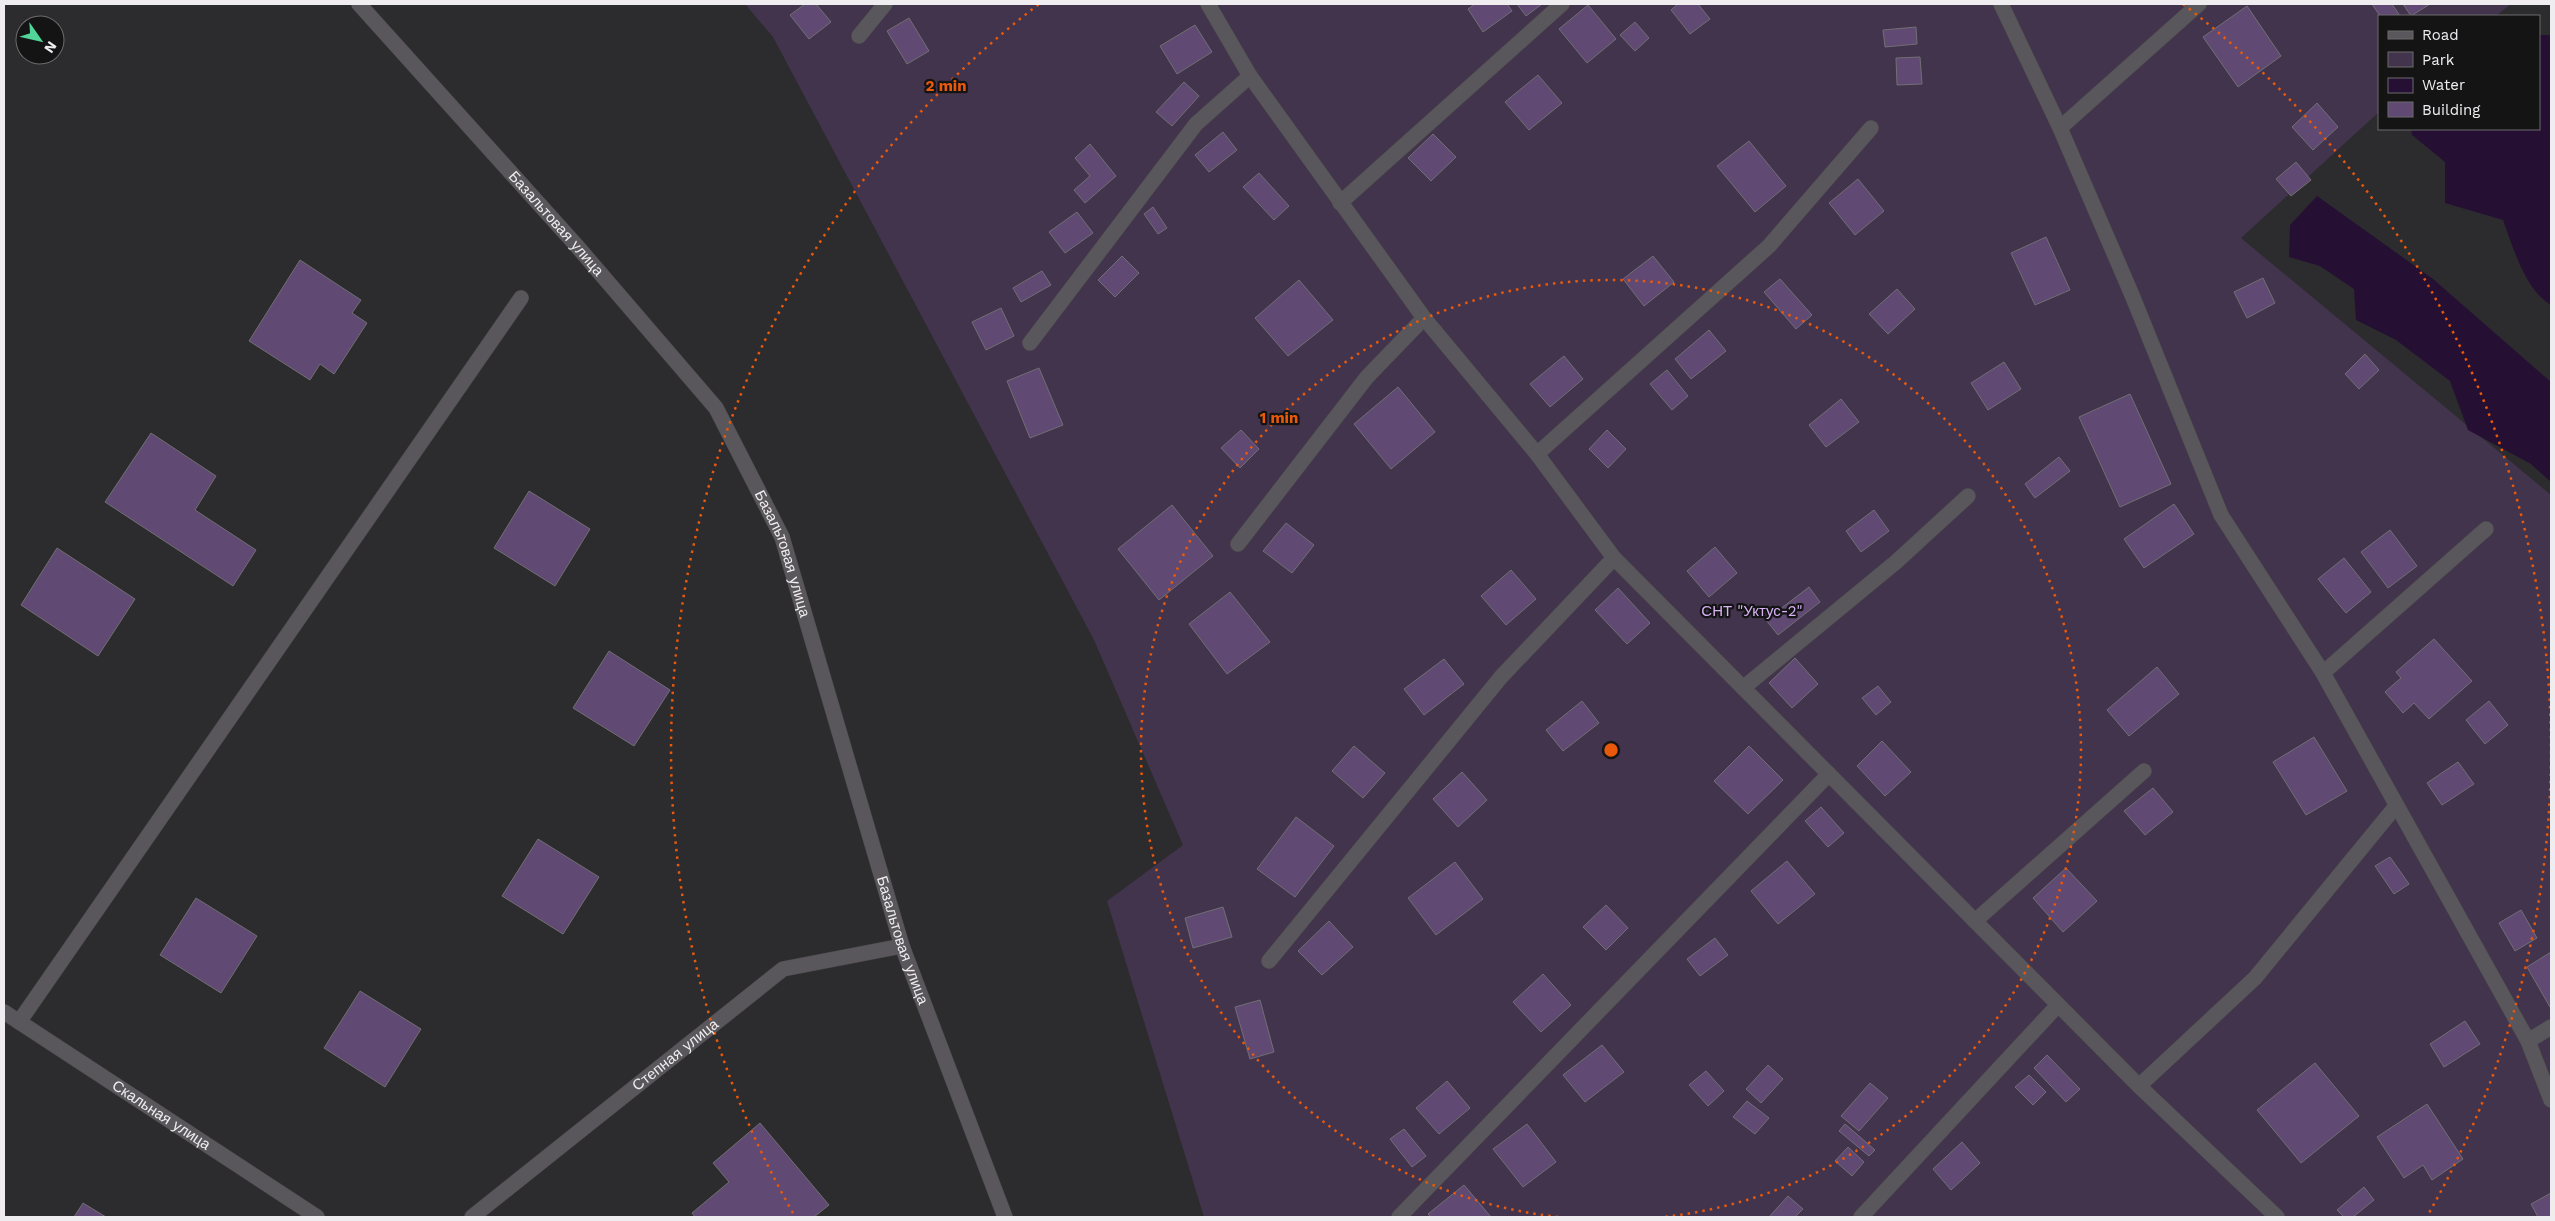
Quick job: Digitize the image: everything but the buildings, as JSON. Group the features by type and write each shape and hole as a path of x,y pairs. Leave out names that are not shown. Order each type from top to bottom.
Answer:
{"street":[{"name":"Базальтовая улица","path":"359,4 576,245 716,408 782,538 902,946 1005,1217"},
{"path":"859,36 885,4"},
{"path":"1208,4 1250,76 1424,318 1537,454 1614,558 2139,1086 2277,1217"},
{"path":"1340,203 1562,4"},
{"path":"2001,4 2060,128 2132,295 2221,515 2323,673 2528,1041 2551,1100"},
{"path":"2060,128 2199,4"},
{"path":"1030,343 1196,124 1250,76"},
{"path":"1537,454 1769,246 1871,128"},
{"path":"19,1022 521,298"},
{"path":"1238,544 1366,377 1424,318"},
{"path":"1743,688 1896,562 1968,496"},
{"path":"2323,673 2486,529"},
{"path":"1269,961 1501,677 1614,558"},
{"path":"1975,921 2144,771"},
{"path":"1399,1217 1828,774"},
{"path":"2139,1086 2255,978 2396,806"},
{"name":"Степная улица","path":"472,1217 783,968 902,946"},
{"path":"1861,1217 2058,1005"},
{"name":"Скальная улица","path":"4,1012 317,1217"},
{"path":"2528,1041 2551,1027"}],"green space":[{"name":"СНТ \"Уктус-2\"","path":"745,4 2511,4 2497,15 2378,15 2378,113 2241,238 2551,495 2551,1217 1204,1217 1107,901 1183,845 1094,640 773,37"}],"water":[{"path":"2540,35 2551,35 2551,305 2542,298 2527,279 2503,220 2445,203 2445,162 2412,135 2411,130 2540,130"},
{"path":"2317,196 2433,279 2551,382 2551,482 2531,464 2468,430 2450,381 2396,340 2356,320 2354,289 2320,266 2289,257 2290,225"}]}
